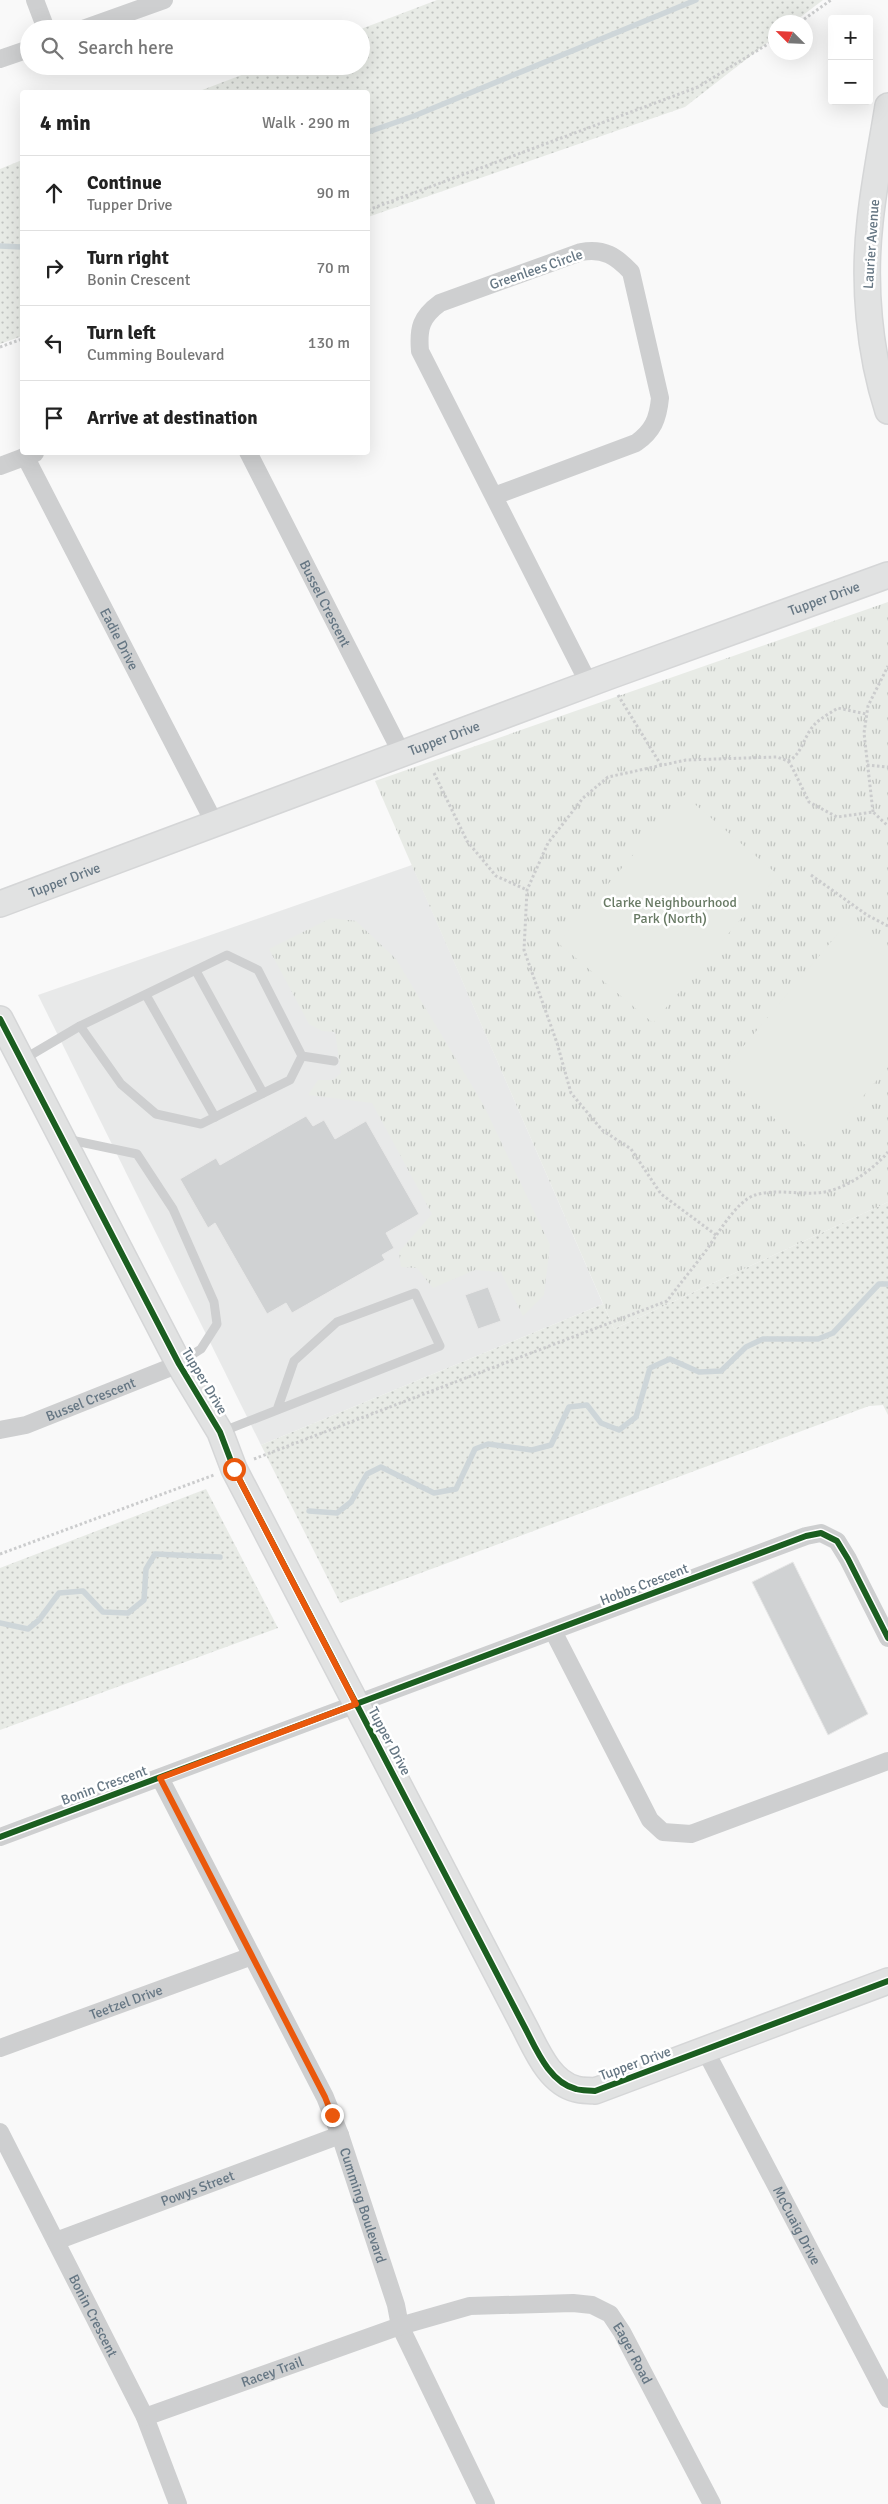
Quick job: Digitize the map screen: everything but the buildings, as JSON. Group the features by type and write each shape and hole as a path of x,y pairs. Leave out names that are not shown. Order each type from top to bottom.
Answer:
{"street":[{"path":"35,0 43,20"},
{"path":"108,20 164,0"},
{"path":"0,60 20,52"},
{"name":"Laurier Avenue","path":"887,116 870,222 867,268 872,334 878,371 888,411"},
{"name":"Greenlees Circle","path":"494,496 636,443 647,436 654,426 659,414 660,398 631,272 620,260 606,252 595,250 581,252 440,303 429,311 419,333 420,351 494,496 598,681"},
{"path":"0,466 28,455"},
{"name":"Eadie Drive","path":"30,455 215,824"},
{"name":"Bussel Crescent","path":"250,455 402,754"},
{"name":"Tupper Drive","path":"0,904 888,575"},
{"name":"Tupper Drive","path":"0,1019 179,1364 220,1432 234,1469 544,2063 557,2078 575,2089 595,2091 888,1981"},
{"name":"Bussel Crescent","path":"0,1430 26,1425 179,1364"},
{"name":"Hobbs Crescent","path":"356,1704 806,1536 821,1533 837,1541 888,1638"},
{"path":"553,1631 650,1820 663,1832 691,1834 888,1761"},
{"name":"Bonin Crescent","path":"0,1837 356,1704"},
{"name":"Cumming Boulevard","path":"160,1778 325,2097 340,2134 396,2305 400,2326 485,2504"},
{"name":"Teetzel Drive","path":"0,2048 252,1956"},
{"name":"McCuaig Drive","path":"706,2050 888,2399"},
{"name":"Bonin Crescent","path":"0,2132 145,2417 178,2504"},
{"name":"Powys Street","path":"56,2241 340,2134"},
{"name":"Eager Road","path":"400,2326 470,2306 573,2303 592,2305 610,2314 622,2332 712,2504"},
{"name":"Racey Trail","path":"145,2417 400,2326"}],"lane":[{"path":"21,1060 80,1026 227,955 258,970 302,1056"},
{"path":"196,971 263,1093"},
{"path":"146,994 216,1117"},
{"path":"80,1026 121,1084 156,1114 201,1124 290,1080 302,1056"},
{"path":"302,1056 334,1061"},
{"path":"61,1138 137,1154 173,1209 214,1302 217,1324 201,1349 179,1364"},
{"path":"220,1432 277,1410 440,1346 416,1293 337,1322 294,1360 277,1410"}],"path":[{"path":"810,15 831,0"},
{"path":"370,209 698,87 768,44"},
{"path":"0,347 20,340"},
{"path":"888,666 868,706 864,733 873,812 888,826"},
{"path":"598,681 661,765"},
{"path":"716,1235 660,1194 631,1149 602,1130 571,1093 558,1042 524,950 527,890 548,843 583,798 608,776 686,760 777,757 788,761 796,758 814,725 838,708 866,714"},
{"path":"788,761 809,802 836,817 873,812"},
{"path":"868,765 888,767"},
{"path":"434,774 468,841 496,876 527,890"},
{"path":"811,875 867,915 888,926"},
{"path":"0,1554 234,1469 270,1452 667,1301 726,1219 754,1195 790,1192 818,1193 852,1182 879,1163 888,1152"}],"shaded area":[{"path":"412,865 603,1304 261,1445 38,995"}],"green space":[{"path":"437,0 823,0 803,15 768,15 768,42 685,107 370,216 370,90 202,90 241,75 370,75 370,26"},
{"path":"20,161 20,337 0,344 0,169"},
{"name":"Clarke Neighbourhood Park (North)","path":"888,602 888,1202 614,1329 375,781"},
{"path":"684,795 778,875 653,1023 558,943"},
{"path":"331,918 356,921 396,959 483,1104 550,1245 544,1295 523,1316 501,1272 475,1270 433,1288 417,1268 401,1267 399,1252 432,1214 372,1103 308,1095 318,1080 333,1080 341,1073 335,1032 322,1031 309,1024 269,949"},
{"path":"846,924 888,960 888,1067 815,1153 721,1073"},
{"path":"888,1202 888,1415 883,1405 869,1406 340,1603 261,1445 603,1304 614,1329"},
{"path":"206,1489 278,1628 0,1730 0,1568"}],"waterway":[{"path":"370,131 414,116 696,0"},
{"path":"0,246 20,247"},
{"path":"309,1511 337,1513 351,1502 367,1474 381,1467 434,1493 456,1489 475,1449 488,1444 532,1450 551,1445 569,1407 587,1405 601,1423 619,1430 636,1417 650,1368 670,1359 699,1372 721,1371 746,1347 763,1339 818,1339 833,1333 879,1284 888,1284"},
{"path":"0,1623 28,1629 39,1620 59,1593 83,1591 103,1612 128,1613 144,1600 146,1569 155,1554 220,1557"}],"cycle path":[{"path":"0,1019 179,1364 220,1432 234,1469 532,2042 550,2071 566,2085 578,2090 595,2091 888,1981"},
{"path":"0,1837 806,1536 821,1533 837,1541 888,1638"}],"route":[{"path":"234,1469 356,1704 160,1778 325,2097 332,2115"}]}
